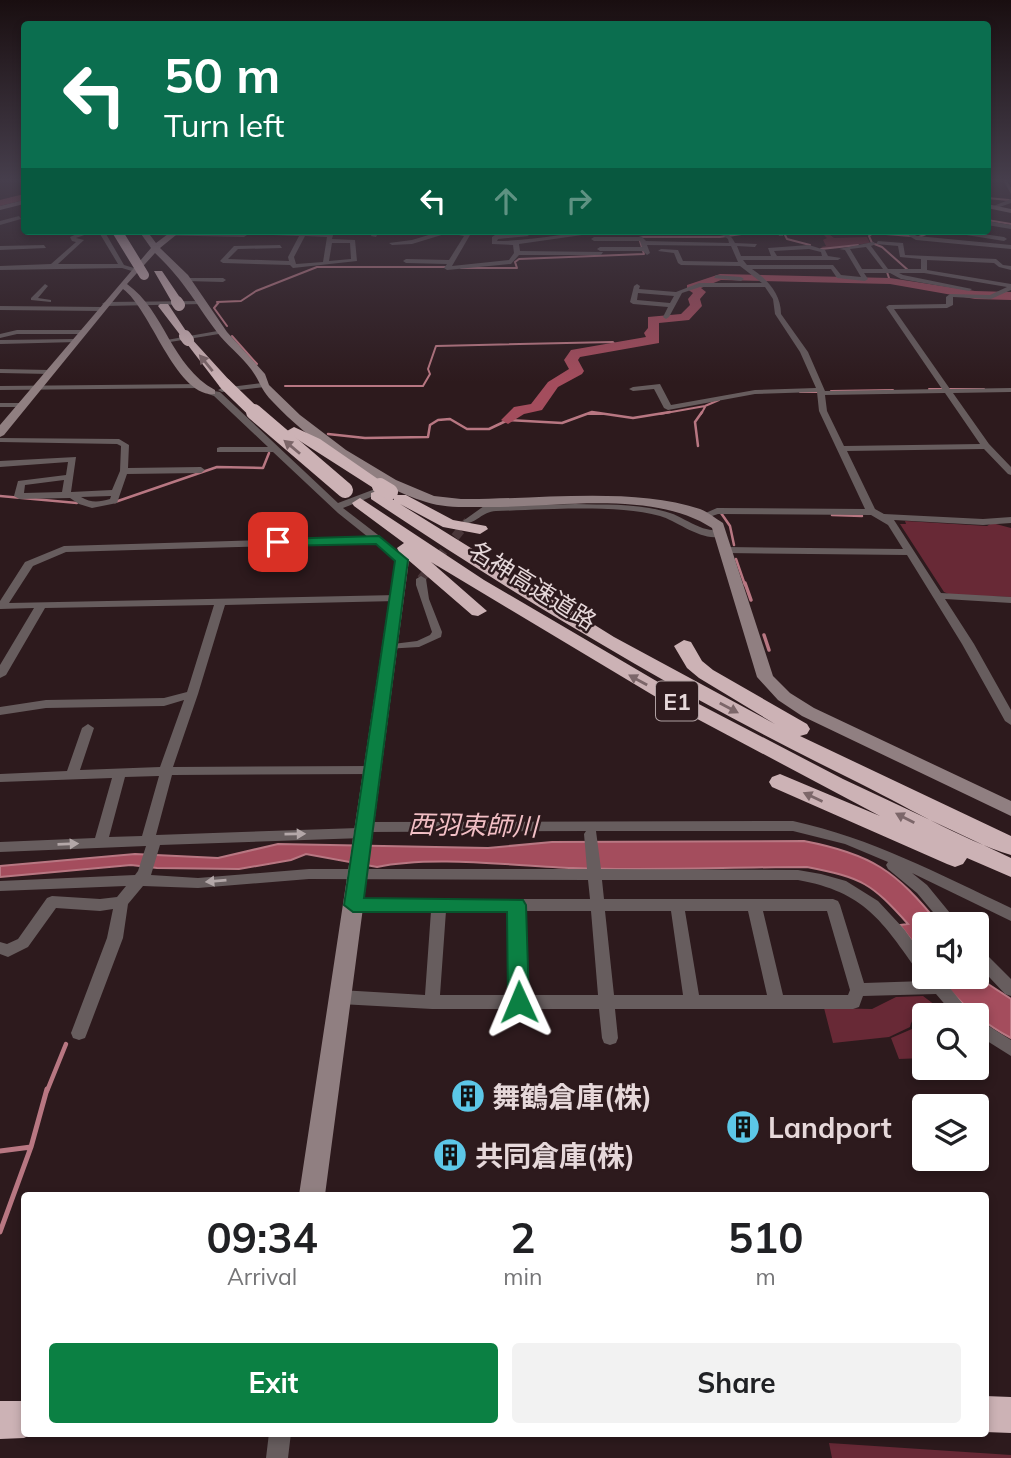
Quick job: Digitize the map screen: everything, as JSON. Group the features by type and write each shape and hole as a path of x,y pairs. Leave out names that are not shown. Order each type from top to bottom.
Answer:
{"highway":[{"name":"名神高速道路","path":"125,246 163,304 193,337"},
{"name":"名神高速道路","path":"140,246 178,304 193,337 223,388 279,436 455,550 602,639 735,711 1011,845"},
{"name":"名神高速道路","path":"223,388 315,442 365,493 497,596 618,669 729,730 1011,868"},
{"path":"365,493 444,522 474,525"},
{"path":"365,493 478,611"},
{"path":"684,646 694,664 706,674 832,748 847,766"},
{"path":"780,782 1011,883"},
{"path":"989,1414 1011,1415"},
{"path":"0,1420 21,1419"}],"street":[{"path":"13,250 17,246"},
{"path":"0,248 42,250 46,246"},
{"path":"52,266 74,246"},
{"path":"110,246 122,266"},
{"path":"291,262 297,246"},
{"path":"325,260 328,246"},
{"path":"280,247 236,247 223,261 291,262 293,266 354,257 354,246"},
{"path":"400,246 400,256"},
{"path":"449,264 460,246"},
{"path":"511,246 627,246"},
{"path":"517,247 528,246"},
{"path":"590,246 627,246"},
{"path":"596,246 600,248"},
{"path":"648,246 676,251 681,263 833,267 839,277 875,279"},
{"path":"704,246 707,263"},
{"path":"732,246 741,263 774,293 780,306 778,314 798,341 821,392 823,411 842,449 879,515 892,523 940,596 941,605 968,643 1011,721"},
{"path":"777,246 781,249"},
{"path":"741,263 825,255 859,246"},
{"path":"874,246 890,271 901,277 994,295"},
{"path":"901,246 902,256 996,261 1001,267 1011,268"},
{"path":"965,246 997,249 1011,247"},
{"path":"2,427 122,284 140,272 156,247"},
{"path":"156,247 190,284 223,332 260,374 262,385 298,419 365,493 379,540 402,560 312,1192"},
{"path":"255,272 265,247"},
{"path":"406,261 449,264 511,262 517,247"},
{"path":"775,258 770,249 809,247 838,258"},
{"path":"846,248 865,279"},
{"path":"421,261 426,254"},
{"path":"449,264 475,258"},
{"path":"924,258 925,271"},
{"path":"953,276 959,259"},
{"path":"0,268 122,266 140,272"},
{"path":"862,271 925,271 1011,287"},
{"path":"0,276 26,276"},
{"path":"985,282 985,276 1011,278"},
{"path":"190,284 223,280"},
{"path":"673,305 633,302 636,288 679,294 699,285 719,281 761,281"},
{"path":"122,284 128,286 164,341 200,386"},
{"path":"190,284 213,287"},
{"path":"45,286 34,300 105,304 201,303"},
{"path":"1011,287 994,295 952,295 948,298 950,305 946,307 889,307 986,446 1011,472"},
{"path":"666,317 679,294"},
{"path":"0,308 13,310 105,304"},
{"path":"0,335 18,329 82,332"},
{"path":"164,341 223,332"},
{"path":"0,342 75,341"},
{"path":"0,371 18,368 50,372"},
{"path":"0,388 223,388 262,385"},
{"path":"633,389 657,386 668,408 754,392 1011,390"},
{"path":"223,388 274,449 365,493 447,502 658,505 689,509 706,516 719,526 765,677 773,688 799,705 907,761 1011,809"},
{"path":"0,405 21,405"},
{"path":"0,440 118,442 125,445 124,471 114,501 96,506 83,503 70,495 19,496 21,483 69,477"},
{"path":"70,495 69,477 76,442"},
{"path":"842,449 986,446"},
{"path":"220,449 274,449"},
{"path":"0,464 73,459"},
{"path":"124,471 201,470"},
{"path":"474,525 476,513 496,508 642,510 669,515 698,533 723,542 910,552"},
{"path":"706,516 716,511 879,515 983,522 1011,520"},
{"path":"1,606 29,564 64,549 379,540"},
{"path":"389,647 419,644 435,637 437,632 420,588 421,579"},
{"path":"940,596 1011,600"},
{"path":"1,606 397,598"},
{"path":"79,1033 115,938 121,902 143,877 166,771 220,603"},
{"path":"0,675 40,607"},
{"path":"0,711 46,704 164,702 192,694"},
{"path":"72,775 88,728"},
{"path":"0,778 166,771 372,770"},
{"path":"101,842 120,773"},
{"path":"0,846 150,841 198,835 793,826 822,831 888,856 1011,915"},
{"path":"591,834 610,1038"},
{"path":"888,856 941,912"},
{"path":"0,886 143,877 198,883 309,874 824,878 849,887 883,912 912,952"},
{"path":"3,953 23,943 52,902 100,905 121,902"},
{"path":"677,904 692,1002"},
{"path":"754,904 777,1002"},
{"path":"340,997 432,1002 853,1002 858,990 833,905 353,905"},
{"path":"432,1002 439,905"},
{"path":"516,905 519,1002"},
{"path":"989,966 1011,989"},
{"path":"858,990 912,984"},
{"path":"940,989 953,1003"},
{"path":"989,1034 1011,1049"},
{"path":"277,1458 280,1437"}],"shaded area":[{"path":"826,246 847,246 824,249 821,247"},
{"path":"905,521 987,526 992,523 1011,528 1011,597 951,595 944,592 900,524 906,524"},
{"path":"804,841 848,852 881,867 909,890 929,912 912,912 912,941 900,925 908,924 875,891 854,879 807,867 602,869 423,862 377,867 306,854 291,860 239,869 131,865 0,877 0,866 135,854 218,858 278,844 488,848 552,842"},
{"path":"989,985 1011,999 1011,1038 989,1024 989,1003 963,1003 949,989 989,989"},
{"path":"923,996 932,1003 912,1003 910,1027 889,1037 833,1043 824,1008 872,1009 896,997"},
{"path":"912,1029 912,1058 899,1059 891,1038"},
{"path":"829,1443 1011,1455 1011,1458 832,1458"}],"waterway":[{"path":"461,268 517,268 515,262 519,259 644,254 642,246"},
{"path":"821,249 848,246"},
{"path":"880,246 909,271"},
{"path":"217,302 241,301 256,291 317,267 447,267"},
{"path":"887,272 890,281"},
{"path":"508,420 519,410 537,407 553,384 577,371 571,360 576,353 654,340 650,333 654,328 652,320 685,317 696,306 694,299 700,292 691,287 720,277 751,280 796,277 890,281 975,295 1011,296"},
{"path":"219,302 214,308 227,326"},
{"path":"232,336 257,364"},
{"path":"285,386 423,386 430,374 428,369 436,346 613,342 615,345"},
{"path":"929,389 984,389"},
{"path":"831,391 893,390"},
{"path":"800,392 820,392"},
{"path":"660,414 705,406 719,400"},
{"path":"701,414 705,407"},
{"path":"328,434 365,438 428,437 430,425 438,420 450,419 467,429 489,429 508,420 562,423 592,412 633,418 670,412"},
{"path":"698,446 695,422 702,412"},
{"path":"588,414 603,414"},
{"path":"115,502 217,467 263,468 269,453"},
{"path":"0,496 77,503"},
{"path":"721,513 730,526 734,545"},
{"path":"832,515 862,516"},
{"path":"736,559 745,585"},
{"path":"745,583 751,600"},
{"path":"764,635 769,650"},
{"path":"47,1091 66,1044"},
{"path":"31,1147 47,1089"},
{"path":"0,1151 31,1147"},
{"path":"0,1232 31,1147"}],"tunnel":[{"path":"421,579 468,521"}],"place":[{"name":"舞鶴倉庫(株)","path":"468,1096"},
{"name":"Landport","path":"743,1127"},
{"name":"共同倉庫(株)","path":"450,1155"}],"route":[{"path":"278,542 379,540 402,560 353,905 516,905 519,1002"}],"water label":[{"name":"西羽束師川","path":"473,825"}]}
